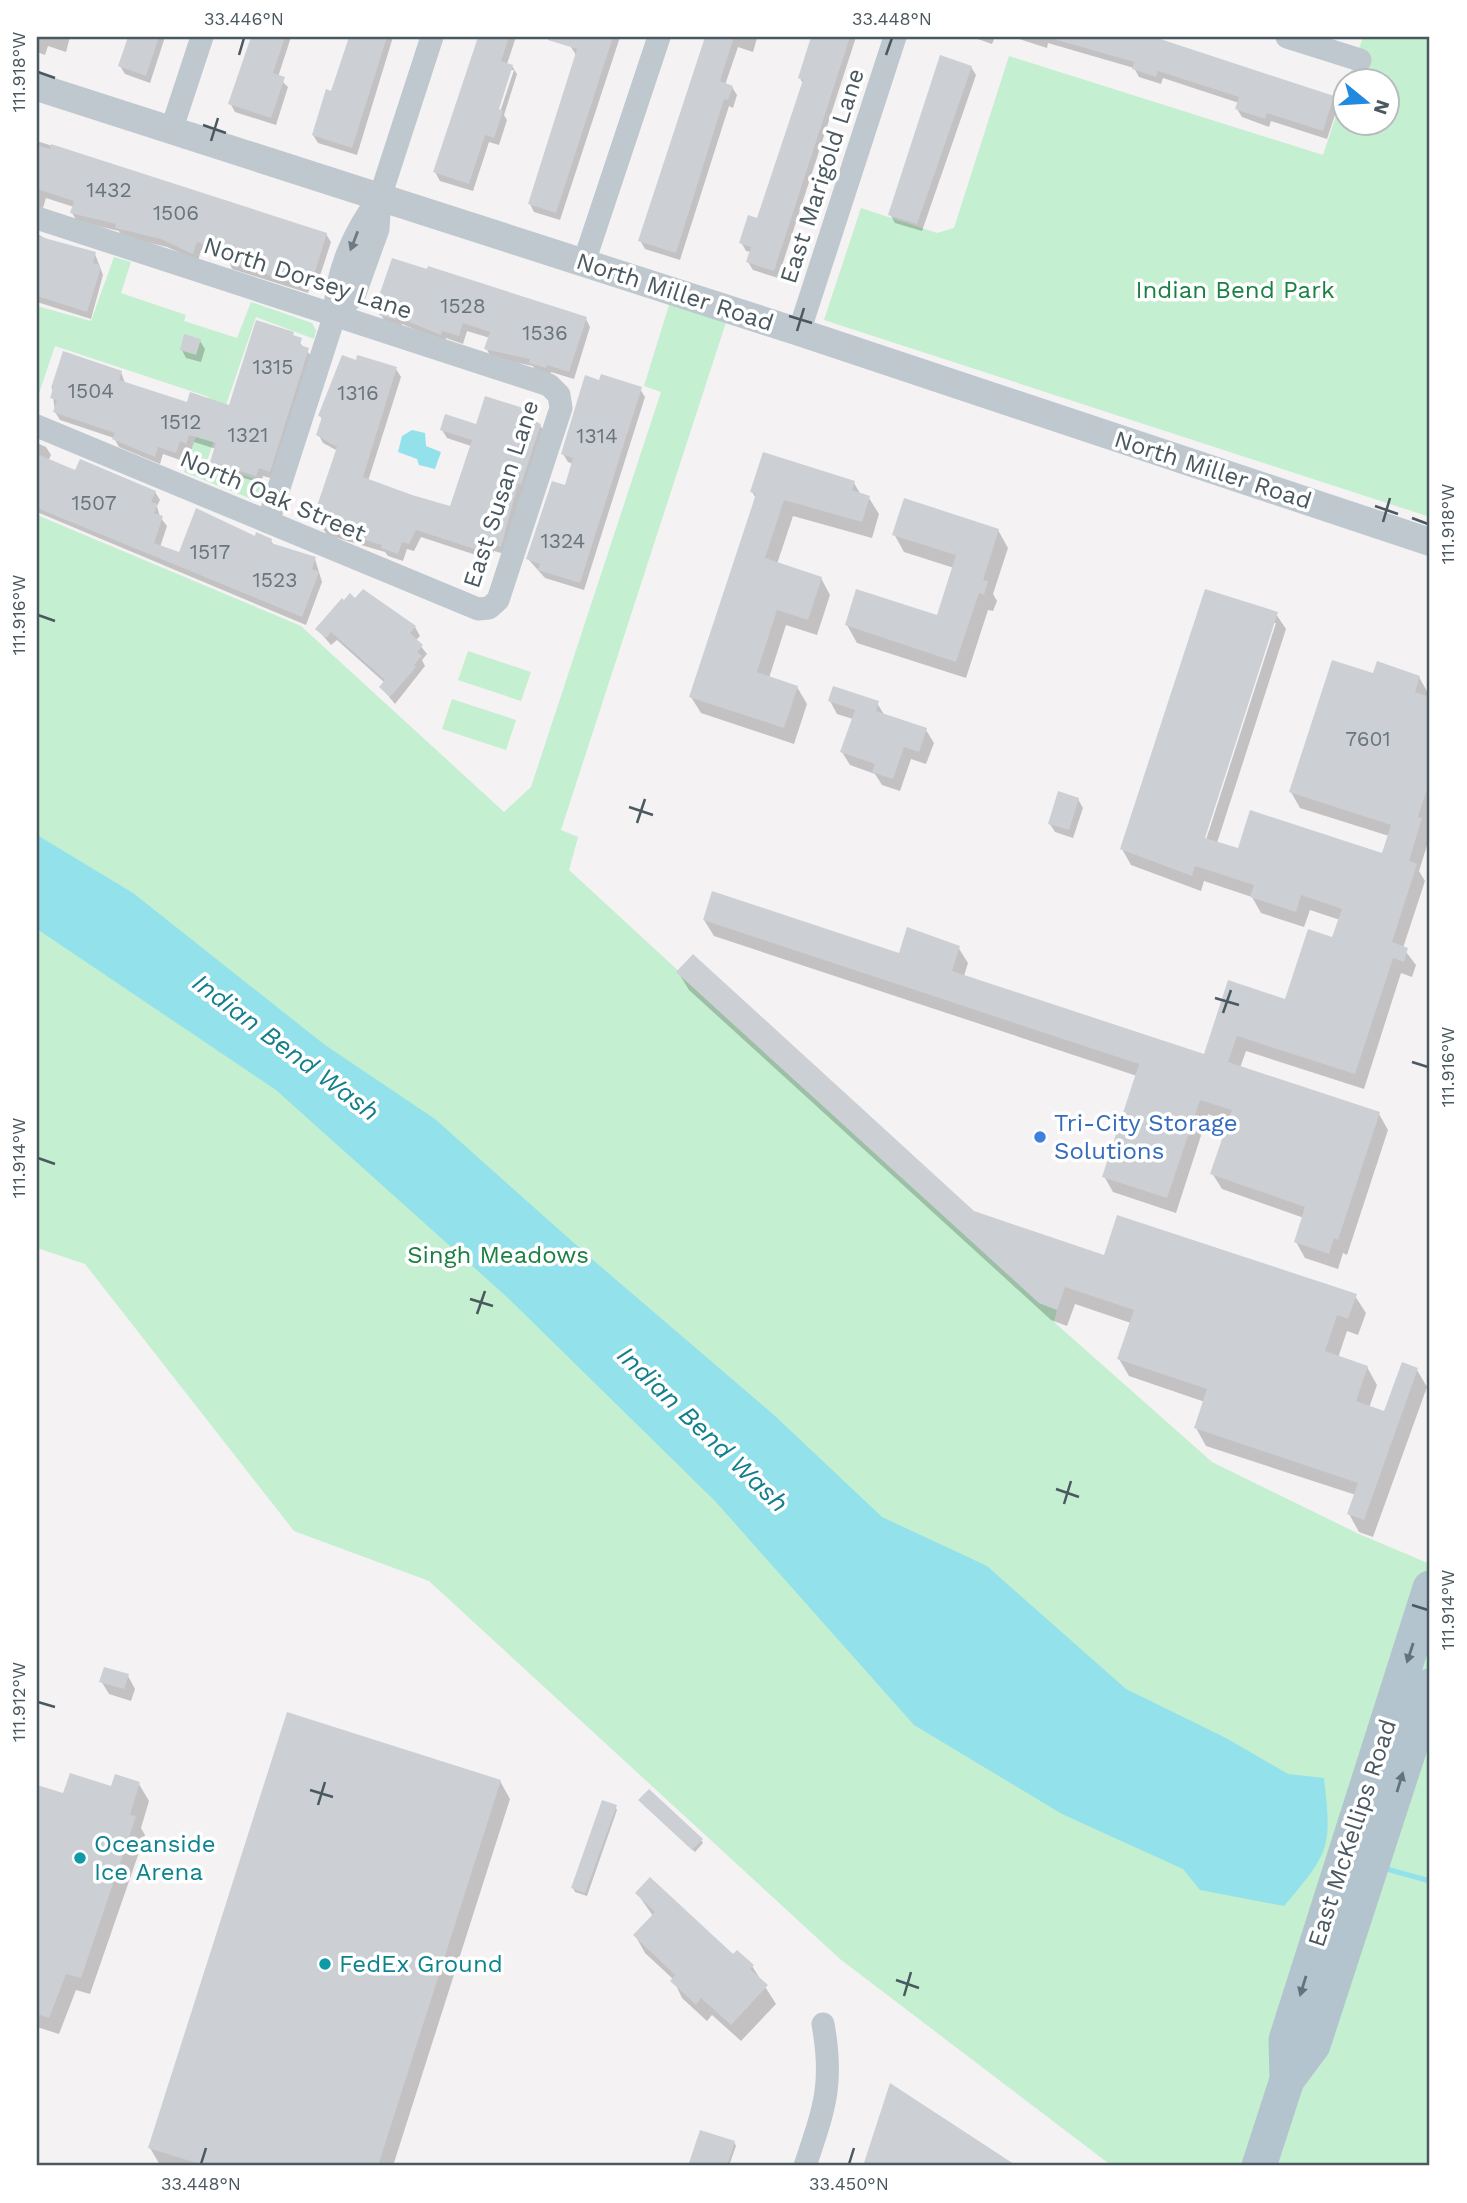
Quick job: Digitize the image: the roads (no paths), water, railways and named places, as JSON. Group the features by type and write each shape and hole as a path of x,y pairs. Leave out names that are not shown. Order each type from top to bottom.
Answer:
{"main road":[{"name":"East McKellips Road","path":"1259,2166 1287,2080 1313,2045 1353,1880 1365,1843 1430,1588"},
{"name":"East McKellips Road","path":"1365,1843 1430,1686"}],"street":[{"path":"171,131 202,37"},
{"path":"268,522 335,314 354,296 348,282 378,229 380,197 432,37"},
{"path":"584,262 659,37"},
{"name":"East Marigold Lane","path":"799,332 895,37"},
{"path":"1287,37 1360,60"},
{"name":"North Miller Road","path":"37,87 799,332 1430,542"},
{"name":"North Dorsey Lane","path":"37,218 548,385 559,395"},
{"name":"East Susan Lane","path":"489,608 498,600 557,421 561,408 559,395"},
{"name":"North Oak Street","path":"37,426 461,604 478,609 489,608"},
{"path":"805,2166 828,2095 830,2068 823,2024"}],"water":[{"path":"412,430 425,433 426,446 441,452 435,469 419,465 417,459 398,452 402,436"},
{"path":"37,835 133,893 325,1045 435,1119 593,1260 775,1416 882,1517 987,1566 1126,1689 1226,1738 1288,1774 1324,1778 1328,1820 1324,1848 1311,1873 1284,1906 1200,1890 1183,1869 1062,1814 914,1725 715,1501 508,1298 276,1090 37,929"}],"waterway":[{"name":"Indian Bend Wash","path":"1383,1868 1430,1881"}],"place":[{"name":"Tri-City Storage Solutions","path":"1040,1137"},
{"name":"Oceanside Ice Arena","path":"80,1858"},
{"name":"FedEx Ground","path":"325,1964"}],"park label":[{"name":"Indian Bend Park","path":"1235,290"},
{"name":"Singh Meadows","path":"498,1255"}]}
